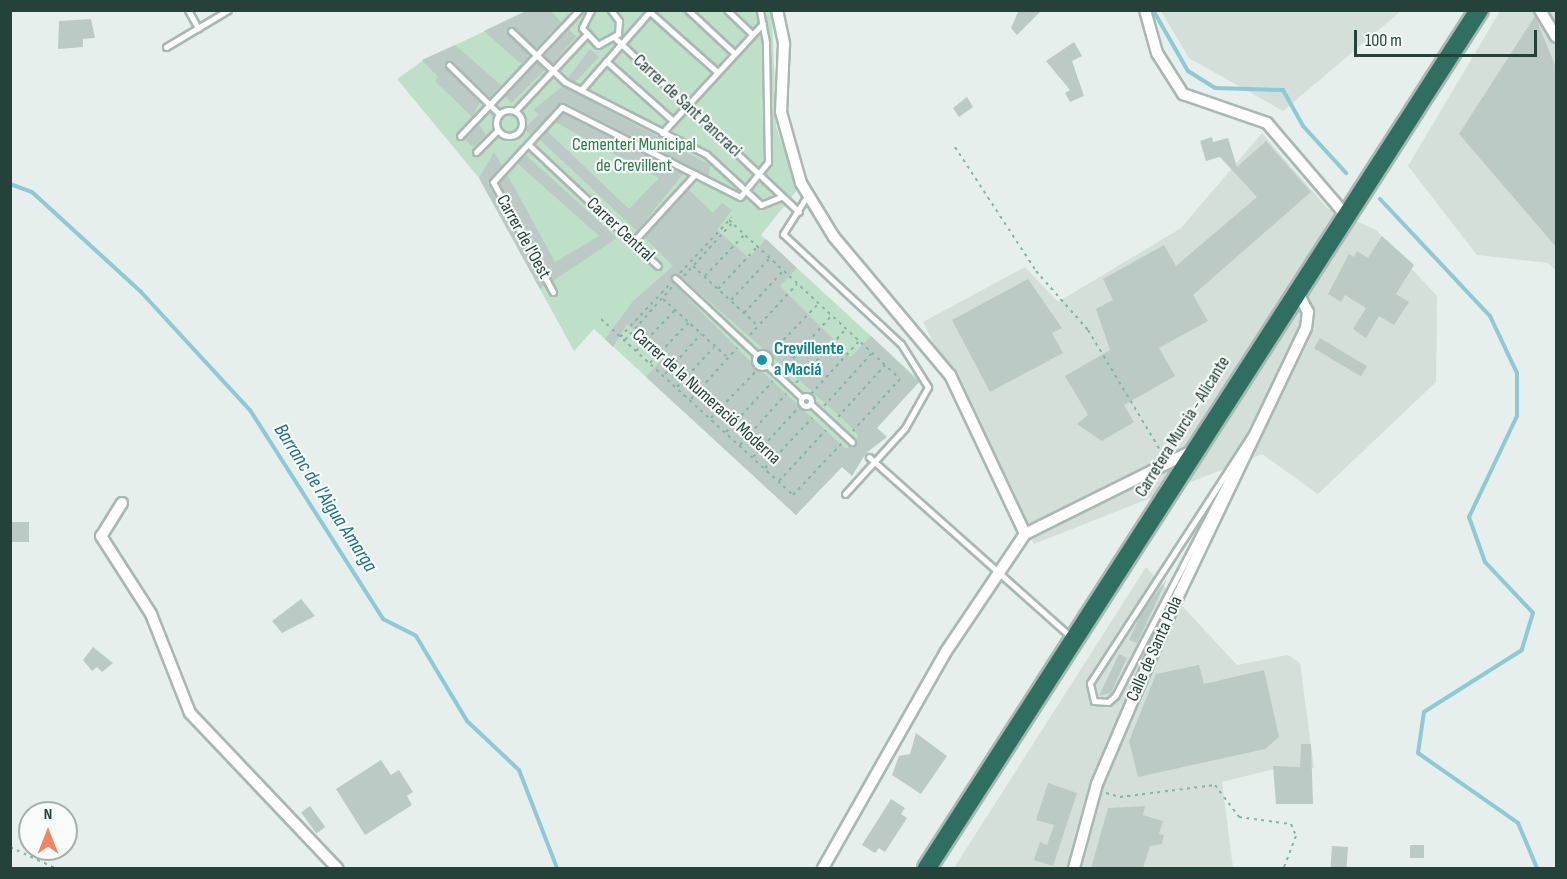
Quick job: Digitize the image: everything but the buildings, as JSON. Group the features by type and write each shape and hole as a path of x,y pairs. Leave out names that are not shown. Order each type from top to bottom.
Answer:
{"highway":[{"name":"Carretera Murcia - Alicante","path":"927,868 1344,213 1479,10"}],"street":[{"path":"777,10 784,44 781,112 788,150 808,195 834,237 950,375 1025,534"},
{"path":"1145,10 1156,53 1183,94 1267,123 1344,213"},
{"path":"1540,10 1557,37"},
{"name":"Calle de Santa Pola","path":"1074,868 1097,784 1169,615 1224,508 1251,435 1306,328 1308,312 1296,289"},
{"path":"823,868 945,653 1025,534 1192,451"},
{"path":"122,503 101,536 151,614 190,713 337,868"}],"lane":[{"path":"188,10 198,28"},
{"path":"166,46 228,10"},
{"path":"499,114 515,111 585,36 585,16 591,10"},
{"path":"585,36 598,45 615,38 619,21 611,10"},
{"path":"688,10 734,54"},
{"path":"727,10 752,34"},
{"path":"528,144 562,107 732,195 740,197 768,162 763,23 759,10"},
{"path":"460,136 578,11 585,16"},
{"path":"581,90 650,11 717,72"},
{"path":"662,133 763,23"},
{"path":"511,31 565,82 706,154 747,189 761,205 781,197"},
{"name":"Carrer de Sant Pancraci","path":"615,38 799,212"},
{"path":"606,61 673,121"},
{"path":"450,65 499,114"},
{"path":"498,130 509,136 520,130 515,111"},
{"path":"476,152 498,130 499,114"},
{"name":"Carrer de l'Oest","path":"528,144 493,182 553,292"},
{"name":"Carrer Central","path":"528,144 658,266"},
{"path":"633,242 695,174"},
{"path":"808,195 783,234 900,344 901,353 925,375 928,387 922,400 844,494"},
{"path":"675,278 757,355 763,366 811,404 852,442"},
{"path":"757,355 768,356 763,366"},
{"path":"1251,435 1115,696 1108,702 1094,701 1090,683 1251,435"},
{"path":"872,459 998,575 1073,639"}],"path":[{"path":"955,147 1036,272 1088,330 1168,463"},
{"path":"729,220 900,379"},
{"path":"705,276 745,234"},
{"path":"718,289 757,246"},
{"path":"730,300 770,258"},
{"path":"693,266 758,326"},
{"path":"744,313 783,270"},
{"path":"663,298 728,358"},
{"path":"768,356 819,303"},
{"path":"636,351 675,310"},
{"name":"Carrer de la Numeració Moderna","path":"601,319 793,495"},
{"path":"650,363 689,322"},
{"path":"664,375 701,334"},
{"path":"753,458 804,399 859,341"},
{"path":"677,387 715,346"},
{"path":"711,418 763,366"},
{"path":"1097,784 1120,797 1215,785 1239,817 1291,824 1296,836 1284,868"},
{"path":"10,847 55,868"}],"shaded area":[{"path":"1161,11 1401,11 1283,111 1189,58"},
{"path":"1500,11 1556,11 1556,271 1548,263 1477,255 1408,166"},
{"path":"1262,133 1327,208 1376,230 1437,296 1436,382 1318,494 1262,454 1034,544 923,322 1025,267 1058,302 1181,228"},
{"path":"1146,567 1237,665 1288,655 1300,663 1314,768 1278,768 1222,782 1233,868 954,868"}],"green space":[{"name":"Cementeri Municipal de Crevillent","path":"528,11 772,11 776,126 798,189 761,235 920,381 796,515 594,329 574,351 479,178 397,79 425,59"}],"waterway":[{"path":"1153,10 1188,71 1215,88 1283,90 1303,126 1346,173"},
{"name":"Barranc de l'Aigua Amarga","path":"10,184 32,192 141,292 250,410 383,619 416,636 467,721 519,770 557,868"},
{"path":"1380,199 1490,316 1517,373 1517,416 1469,517 1485,562 1533,613 1522,650 1424,712 1418,753 1518,823 1537,868"}],"place":[{"name":"Crevillente a Maciá","path":"762,360"}]}
